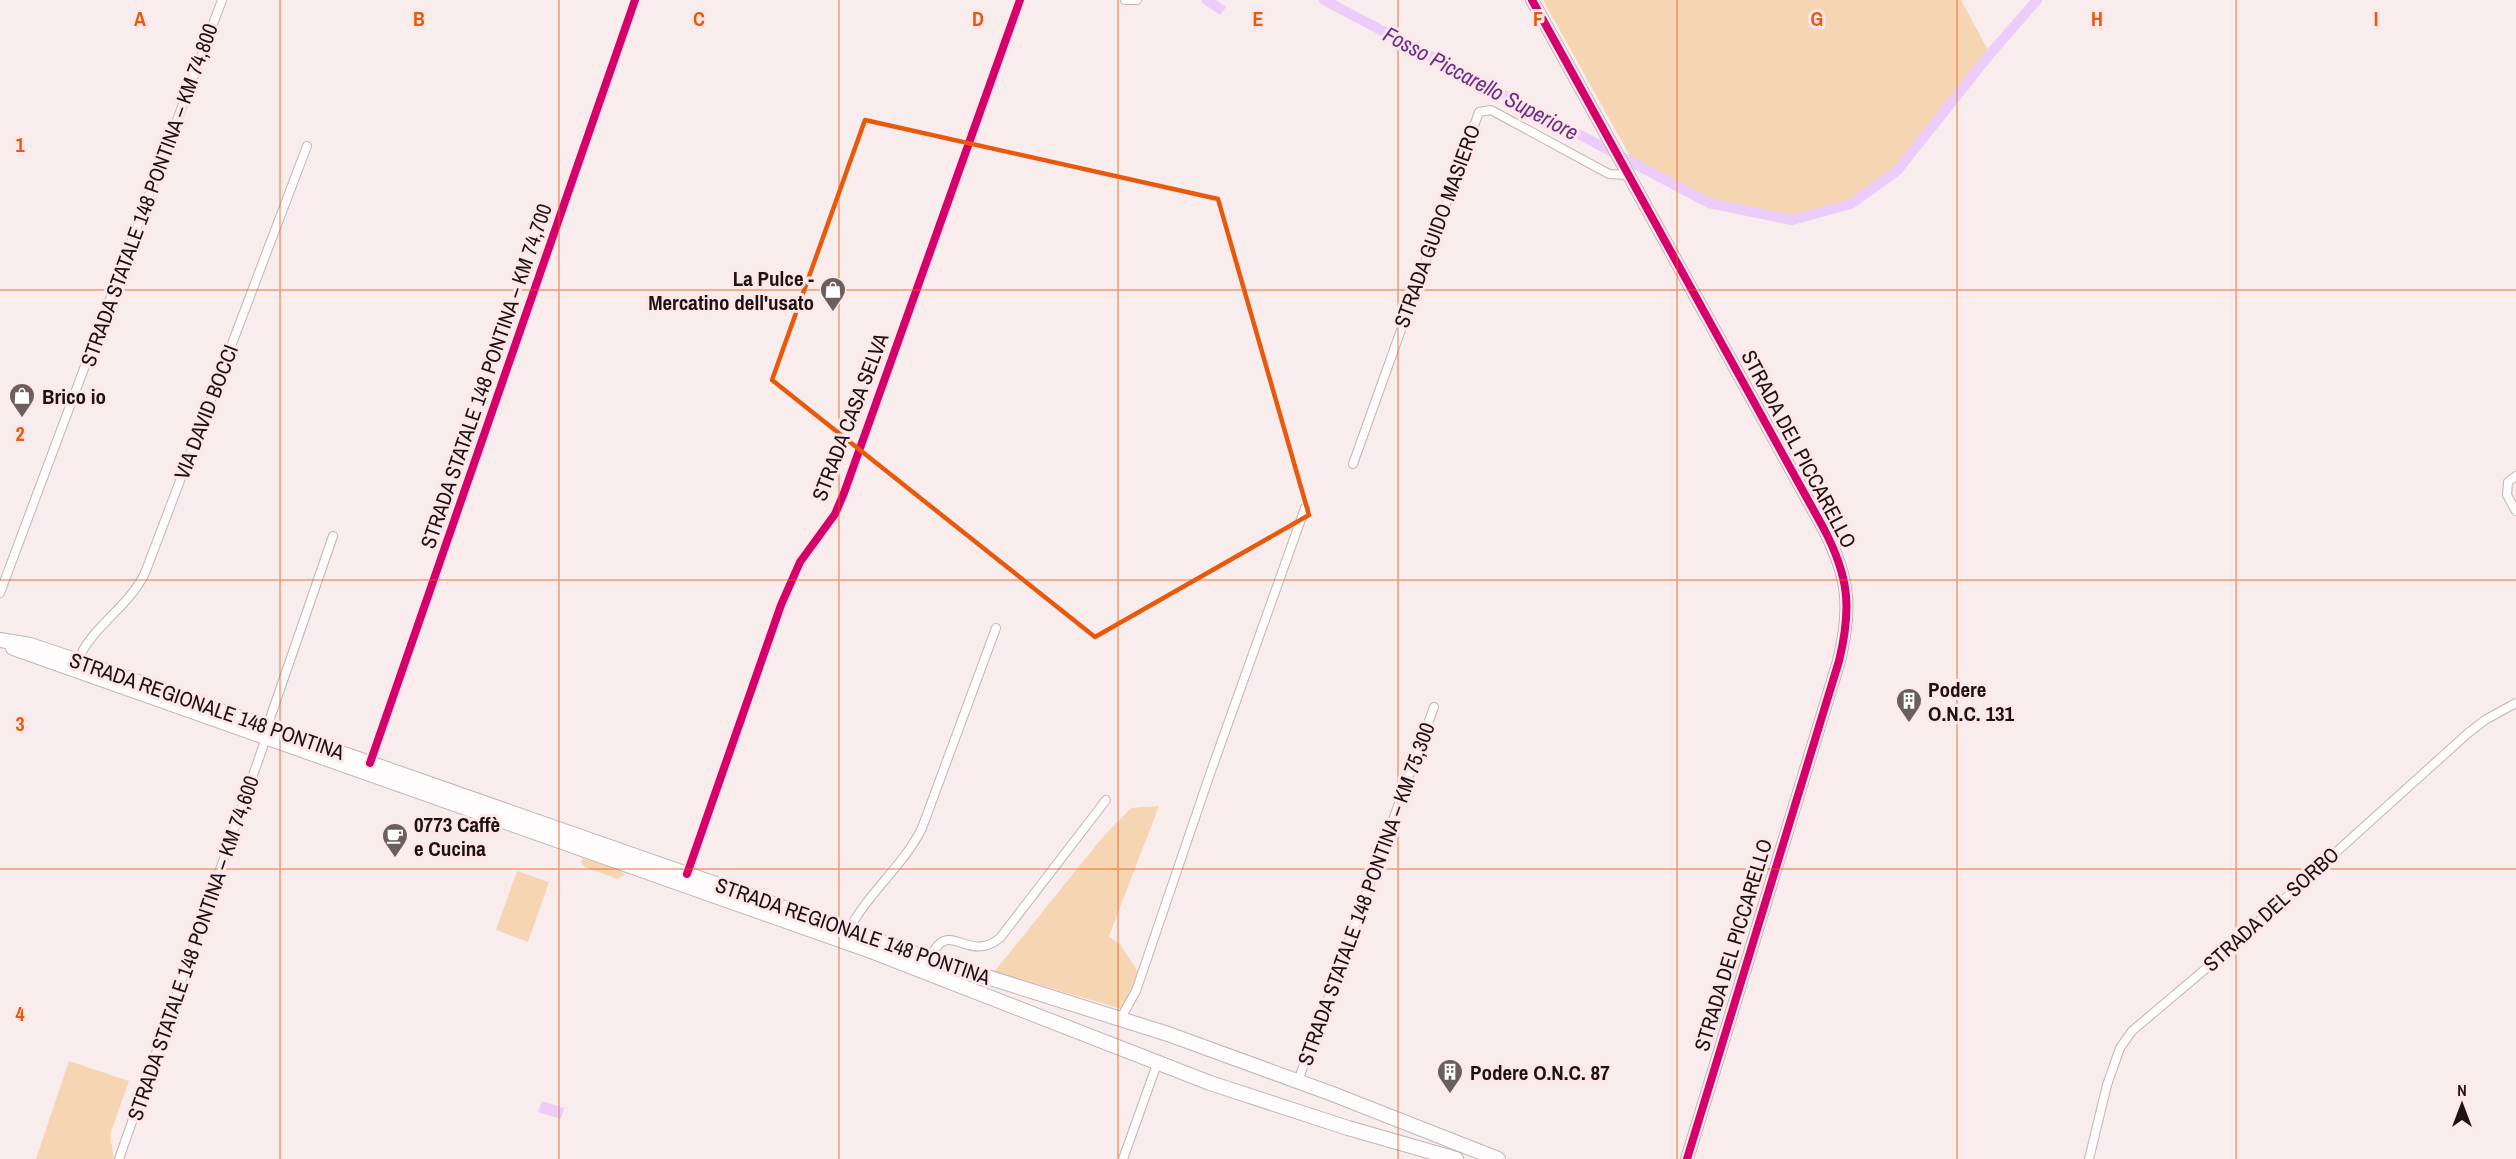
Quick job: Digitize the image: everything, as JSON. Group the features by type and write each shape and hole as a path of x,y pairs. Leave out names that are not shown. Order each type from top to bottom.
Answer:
{"main road":[{"name":"STRADA REGIONALE 148 PONTINA","path":"0,641 30,645 78,661 266,733 871,951 1157,1064 1293,1111 1456,1159"},
{"name":"STRADA REGIONALE 148 PONTINA","path":"0,641 38,658 266,733 370,763 930,959 1121,1018 1298,1081 1498,1159"}],"street":[{"name":"STRADA STATALE 148 PONTINA – KM 74,800","path":"0,593 222,0"},
{"name":"STRADA STATALE 148 PONTINA – KM 74,700","path":"370,763 635,0"},
{"name":"STRADA CASA SELVA","path":"687,874 781,605 800,562 835,514 844,494 1020,0"},
{"path":"1125,0 1137,0"},
{"name":"STRADA DEL PICCARELLO","path":"1532,0 1828,536 1843,570 1848,598 1846,630 1834,678 1687,1158"},
{"name":"STRADA GUIDO MASIERO","path":"1353,464 1479,112 1491,111 1609,174 1628,175"},
{"name":"VIA DAVID BOCCI","path":"78,661 85,646 130,598 145,573 307,146"},
{"path":"2516,476 2508,482 2506,491 2516,511"},
{"path":"1121,1018 1137,987 1305,508"},
{"name":"STRADA STATALE 148 PONTINA – KM 74,600","path":"119,1159 333,536"},
{"path":"848,931 863,906 920,832 996,628"},
{"name":"STRADA DEL SORBO","path":"2089,1159 2107,1085 2120,1048 2132,1031 2222,955 2467,734 2485,720 2516,703"},
{"name":"STRADA STATALE 148 PONTINA – KM 75,300","path":"1298,1081 1434,707"},
{"path":"930,959 942,940 982,947 1000,938 1106,800"},
{"path":"1123,1159 1157,1064"}],"highlighted area":[{"path":"865,120 1218,199 1309,515 1095,637 772,380"}],"shaded area":[{"path":"1202,0 1216,0 1226,7 1220,15 1201,2"},
{"path":"1543,0 1961,0 1990,54 1897,171 1851,204 1792,220 1709,203 1635,165"},
{"path":"1159,806 1109,936 1121,946 1139,973 1122,1009 994,972 1102,838 1131,808"},
{"path":"582,858 619,870 625,875 617,879 585,867 581,863"},
{"path":"517,871 549,882 528,942 496,930"},
{"path":"69,1061 129,1081 110,1135 114,1159 36,1159"},
{"path":"542,1101 564,1108 561,1119 538,1112"}],"waterway":[{"name":"Fosso Piccarello Superiore","path":"1324,0 1709,203 1792,220 1851,204 1897,171 1990,54 2037,0"}],"cycle path":[{"path":"370,763 635,0"},
{"path":"687,874 781,605 800,562 835,514 844,493 1020,0"},
{"path":"1532,0 1824,529 1839,562 1846,593 1846,625 1839,661 1687,1159"}],"place":[{"name":"La Pulce - Mercatino dell'usato","path":"833,313"},
{"name":"Brico io","path":"22,419"},
{"name":"Podere O.N.C. 131","path":"1909,724"},
{"name":"0773 Caffè e Cucina","path":"395,859"},
{"name":"Podere O.N.C. 87","path":"1450,1095"}]}
